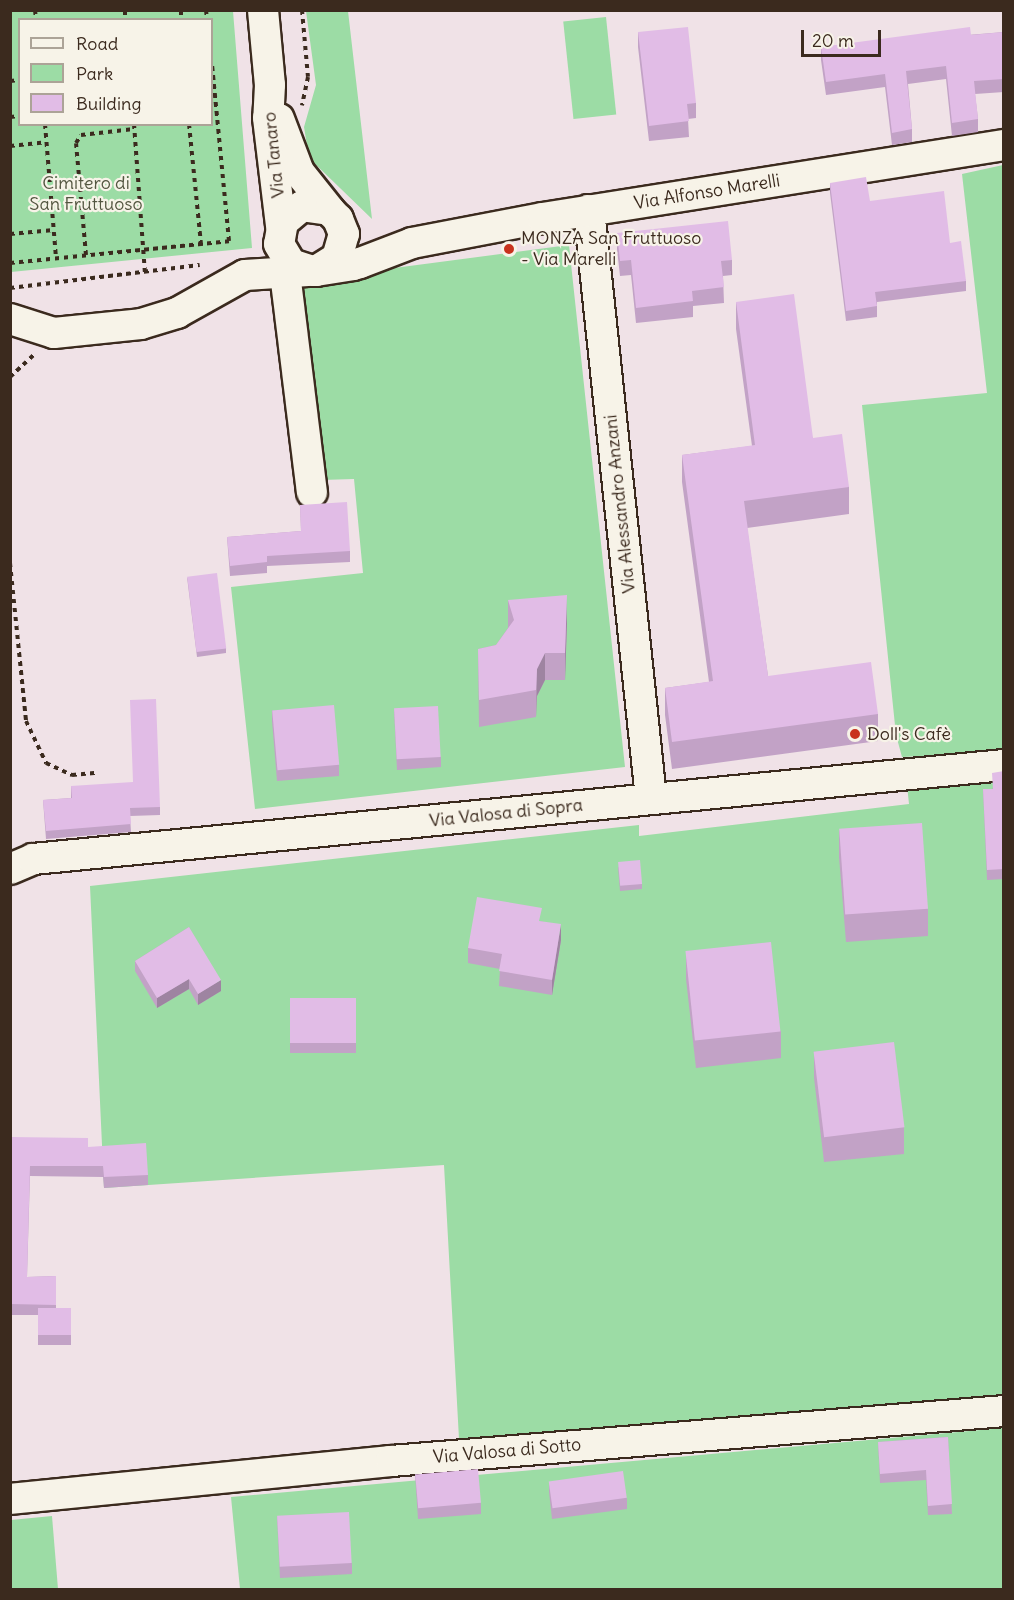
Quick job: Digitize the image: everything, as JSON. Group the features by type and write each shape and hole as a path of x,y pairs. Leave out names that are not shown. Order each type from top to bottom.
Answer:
{"street":[{"name":"Via Tanaro","path":"263,10 270,85 268,118 280,233"},
{"name":"Via Tanaro","path":"270,85 295,165 336,219"},
{"name":"Via Alfonso Marelli","path":"225,274 303,271 360,263 412,243 589,210 1004,145"},
{"name":"Via Alfonso Marelli","path":"10,319 54,333 141,324 177,313 280,233 289,214 302,206 318,206 336,219 379,240 412,243"},
{"name":"Via Alessandro Anzani","path":"589,210 651,798"},
{"path":"280,233 287,261 303,271 330,265 340,253 344,242 336,219"},
{"path":"303,271 312,492"},
{"name":"Via Valosa di Sopra","path":"10,869 33,859 1004,765"},
{"name":"Via Valosa di Sotto","path":"10,1499 391,1461 1004,1411"}],"path":[{"path":"10,263 229,241 213,75"},
{"path":"45,126 56,258"},
{"path":"189,126 201,244"},
{"path":"86,255 76,143 81,135 134,127 145,274"},
{"path":"10,146 46,142"},
{"path":"10,234 54,230"},
{"path":"10,288 145,274 225,274"},
{"path":"10,563 26,721 46,763 72,775 97,773"}],"green space":[{"name":"Cimitero di San Fruttuoso","path":"11,10 233,11 252,248 11,272"},
{"path":"306,11 348,11 372,219 309,158 304,127 316,85"},
{"path":"606,17 616,114 573,119 563,21"},
{"path":"1003,165 1003,752 902,757 896,735 862,405 987,393 962,174"},
{"path":"569,245 625,767 255,809 231,587 363,573 354,479 321,480 303,280"},
{"path":"1003,773 1003,1396 459,1439 444,1165 104,1188 90,886 639,825 639,836 909,804 907,785"},
{"path":"1003,1428 1003,1589 240,1589 231,1497"},
{"path":"52,1516 58,1589 11,1589 11,1520"}],"building":[{"path":"688,27 696,103 687,104 689,121 649,126 638,32"},
{"path":"970,27 971,35 1004,32 1004,79 974,81 978,119 952,123 946,66 906,71 912,129 892,133 885,74 826,82 821,47"},
{"path":"866,177 870,201 944,191 950,243 961,241 966,281 875,292 877,306 846,311 830,183"},
{"path":"728,221 732,260 721,261 724,287 692,291 693,301 636,308 631,260 620,261 617,233"},
{"path":"794,294 813,438 842,434 849,487 744,501 768,676 871,662 878,714 672,742 665,688 713,681 682,455 755,445 736,302"},
{"path":"347,502 350,551 267,556 267,562 230,566 227,537 301,531 300,505"},
{"path":"217,573 226,648 196,652 187,577"},
{"path":"567,595 565,653 545,653 537,669 536,690 479,700 478,649 496,645 514,620 508,600"},
{"path":"156,699 160,807 130,808 131,824 46,831 43,800 72,798 71,786 133,782 130,700"},
{"path":"334,705 339,765 277,770 272,710"},
{"path":"438,706 441,757 397,759 394,708"},
{"path":"1004,771 1004,869 987,870 983,789 993,789 992,773"},
{"path":"922,823 928,909 845,915 839,829"},
{"path":"640,860 642,884 620,886 618,862"},
{"path":"477,897 542,908 539,921 561,924 552,980 499,971 502,954 468,948"},
{"path":"189,927 221,980 198,994 189,979 157,998 135,961"},
{"path":"771,942 780,1032 695,1040 685,951"},
{"path":"290,998 356,998 356,1043 290,1043"},
{"path":"894,1042 904,1127 824,1137 814,1052"},
{"path":"10,1137 88,1138 88,1147 146,1143 148,1175 104,1177 103,1166 30,1166 27,1277 56,1276 56,1305 10,1304"},
{"path":"38,1308 71,1308 71,1335 38,1335"},
{"path":"948,1437 952,1504 928,1506 926,1470 880,1474 878,1442"},
{"path":"478,1469 481,1503 418,1508 415,1474"},
{"path":"623,1471 627,1498 552,1508 549,1481"},
{"path":"349,1512 352,1563 280,1567 277,1516"}],"place":[{"name":"MONZA San Fruttuoso - Via Marelli","path":"509,249"},
{"name":"Doll's Cafè","path":"855,734"}]}
